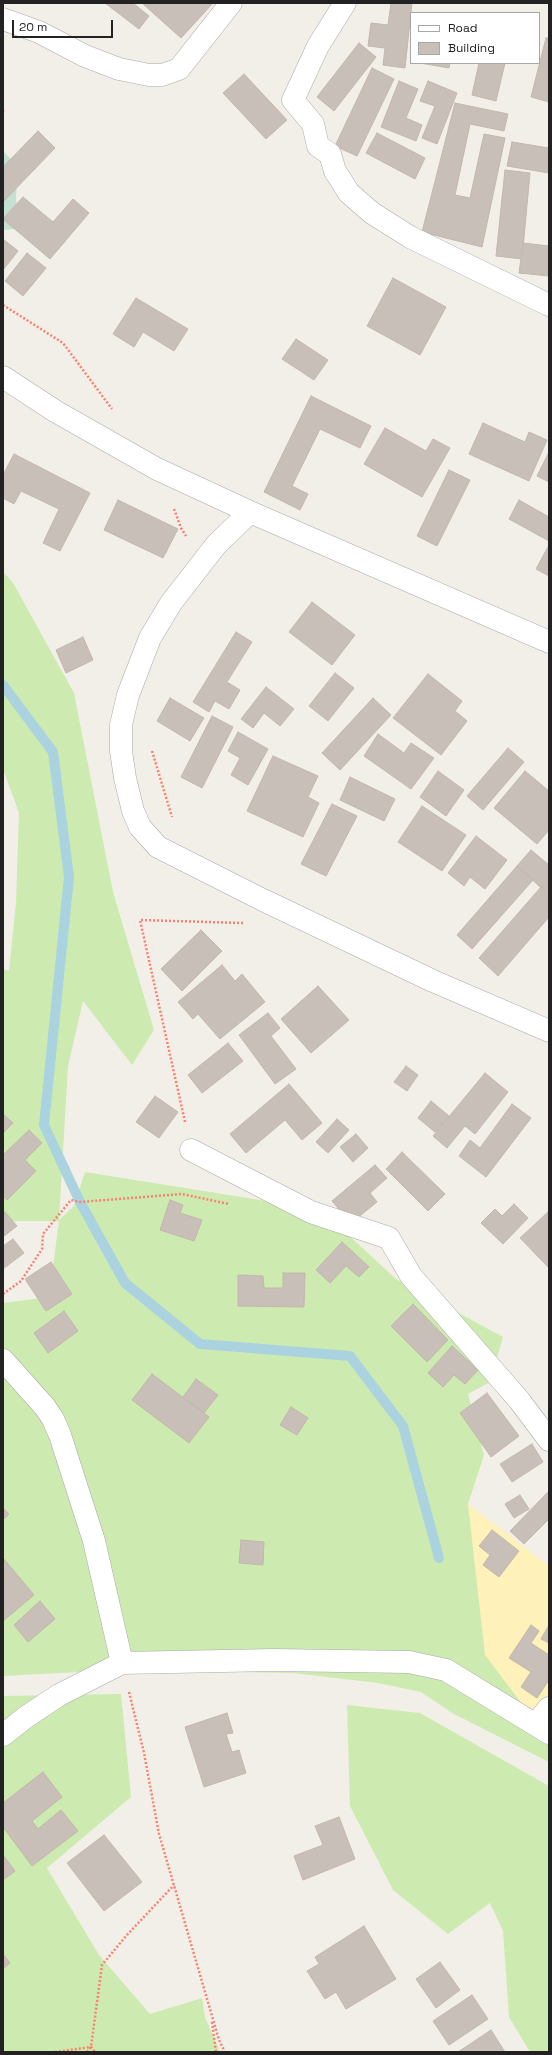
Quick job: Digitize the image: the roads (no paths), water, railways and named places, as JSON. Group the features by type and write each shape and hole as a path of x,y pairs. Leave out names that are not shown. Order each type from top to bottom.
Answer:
{"street":[{"path":"3,19 39,32 85,56 119,69 149,75 162,75 179,69 231,3"},
{"path":"345,3 318,46 293,100 313,124 318,146 330,154 335,171 349,193 372,213 410,237 549,305"},
{"path":"3,378 55,411 157,469 250,512 549,642"},
{"path":"250,512 216,545 171,603 150,638 128,695 121,725 121,751 125,778 133,811 140,827 158,846 263,900 432,981 549,1031"},
{"path":"191,1150 311,1212 389,1238 411,1276 519,1400 549,1440"},
{"path":"3,1360 45,1407 53,1419 60,1435 94,1541 122,1663"},
{"path":"3,1736 26,1716 59,1695 122,1663 274,1660 409,1662 446,1670 545,1722"}],"waterway":[{"path":"3,685 53,752 69,877 44,1125 80,1202 125,1283 200,1344 350,1356 403,1426 439,1558"}]}
